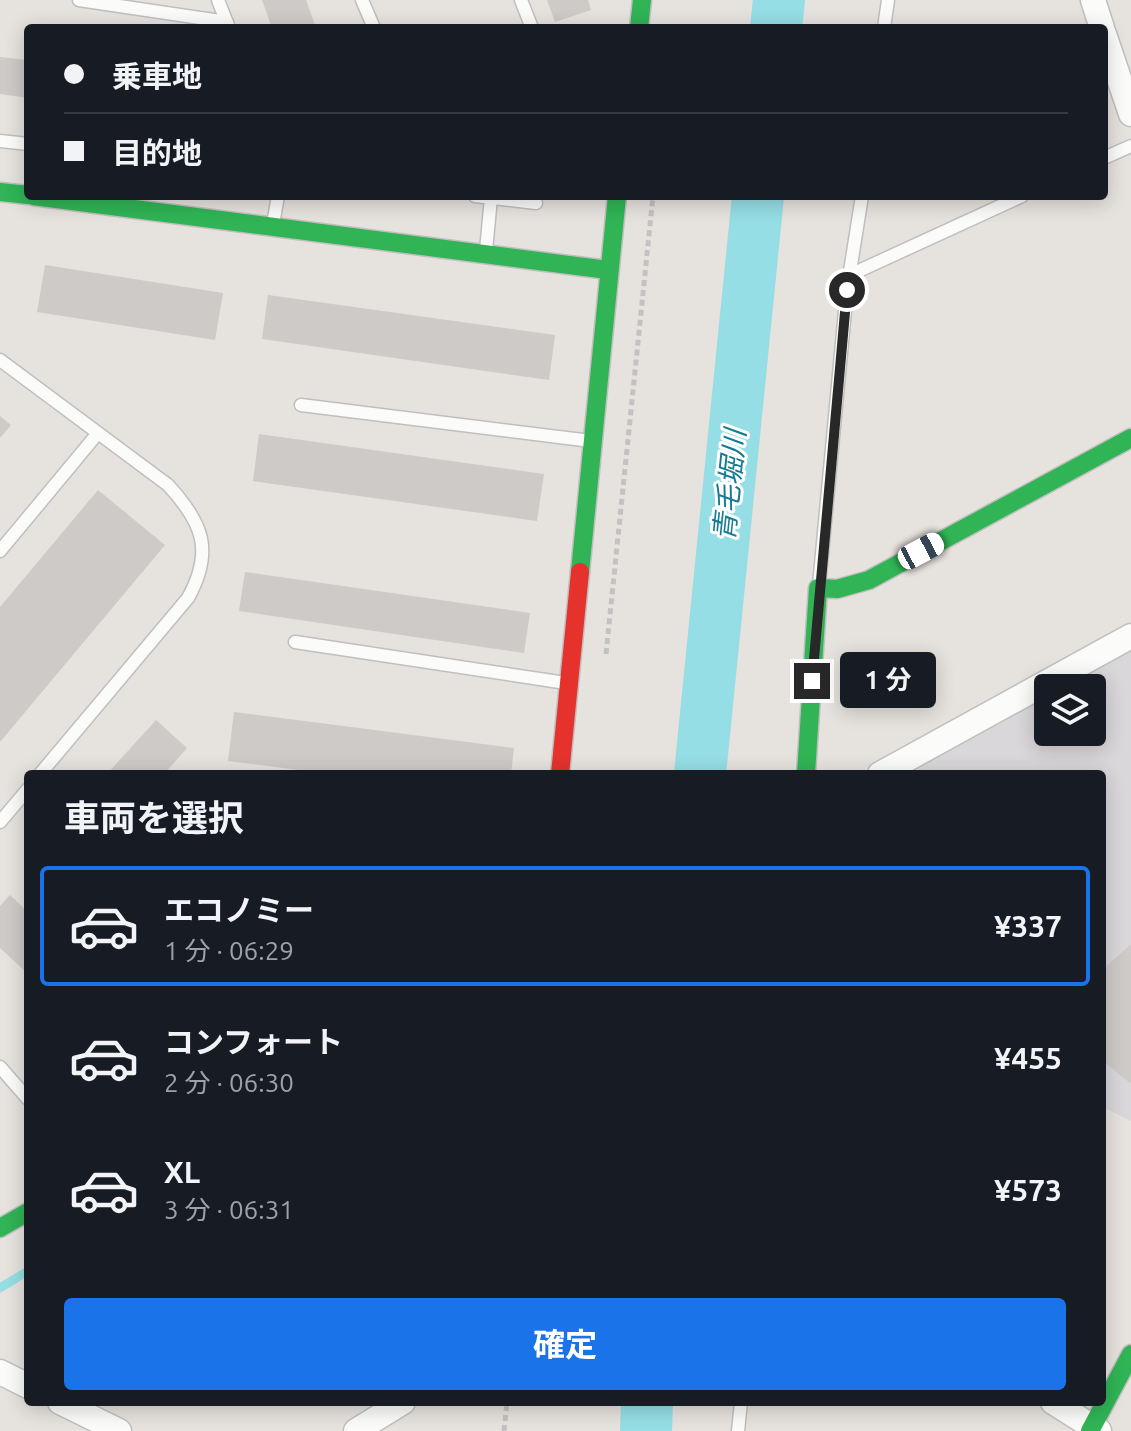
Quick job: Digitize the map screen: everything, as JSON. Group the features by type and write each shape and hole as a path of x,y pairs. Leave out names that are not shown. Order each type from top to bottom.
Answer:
{"street":[{"path":"639,24 642,0"},
{"path":"1093,0 1101,24"},
{"path":"1108,46 1131,114"},
{"path":"0,192 24,195"},
{"path":"61,200 608,270"},
{"path":"560,770 617,200"},
{"path":"806,770 818,588 837,589 869,580 1131,438"},
{"path":"887,770 1131,636"},
{"path":"0,1228 24,1214"},
{"path":"1106,1405 1131,1354"},
{"path":"0,1372 24,1384"},
{"path":"68,1406 119,1431"},
{"path":"356,1431 397,1406"},
{"path":"1059,1406 1094,1430 1106,1406"}],"lane":[{"path":"79,0 222,24"},
{"path":"218,0 228,24"},
{"path":"362,0 372,24"},
{"path":"521,0 530,24"},
{"path":"885,24 888,0"},
{"path":"0,141 24,144"},
{"path":"1108,156 1131,146"},
{"path":"273,227 277,200"},
{"path":"485,254 491,200"},
{"path":"509,200 536,203"},
{"path":"818,588 847,290 861,200"},
{"path":"852,274 1013,200"},
{"path":"0,360 168,485 187,505 202,534 204,555 199,578 188,598 43,770"},
{"path":"301,405 591,441"},
{"path":"0,551 98,433"},
{"path":"295,642 569,683"},
{"path":"0,822 24,794"},
{"path":"0,1067 24,1094"},
{"path":"738,1431 741,1406"}],"path":[{"path":"605,663 653,200"},
{"path":"504,1431 507,1406"}],"shaded area":[{"path":"1131,648 1131,1121 1106,1109 1106,770 910,770 1034,702 1034,746 1106,746 1106,674 1084,674"}],"building":[{"path":"262,0 306,0 315,24 271,24"},
{"path":"547,0 588,0 591,10 555,22"},
{"path":"0,57 24,60 24,97 0,94"},
{"path":"45,265 223,293 215,340 37,312"},
{"path":"268,295 555,335 549,380 262,339"},
{"path":"0,416 11,425 0,438"},
{"path":"259,434 544,474 537,521 253,481"},
{"path":"98,490 165,545 0,742 0,607"},
{"path":"245,572 530,613 524,653 239,611"},
{"path":"234,712 514,748 511,770 298,770 228,761"},
{"path":"156,720 187,748 168,770 111,770"},
{"path":"10,895 24,908 24,970 0,948 0,906"},
{"path":"1131,944 1131,1084 1106,1063 1106,966"}],"waterway":[{"name":"青毛堀川","path":"776,24 779,0"},
{"name":"青毛堀川","path":"700,770 758,200"},
{"path":"0,1288 24,1273"},
{"name":"青毛堀川","path":"646,1431 647,1406"}],"traffic: fast":[{"path":"639,24 642,0"},
{"path":"0,192 24,195"},
{"path":"64,200 608,270"},
{"path":"580,572 617,200"},
{"path":"806,770 818,588 837,589 869,580 1131,438"},
{"path":"0,1228 24,1214"},
{"path":"1106,1401 1131,1354"},
{"path":"1090,1431 1103,1406"}],"traffic: jam":[{"path":"560,770 580,572"}],"route":[{"path":"812,681 847,290"}]}
